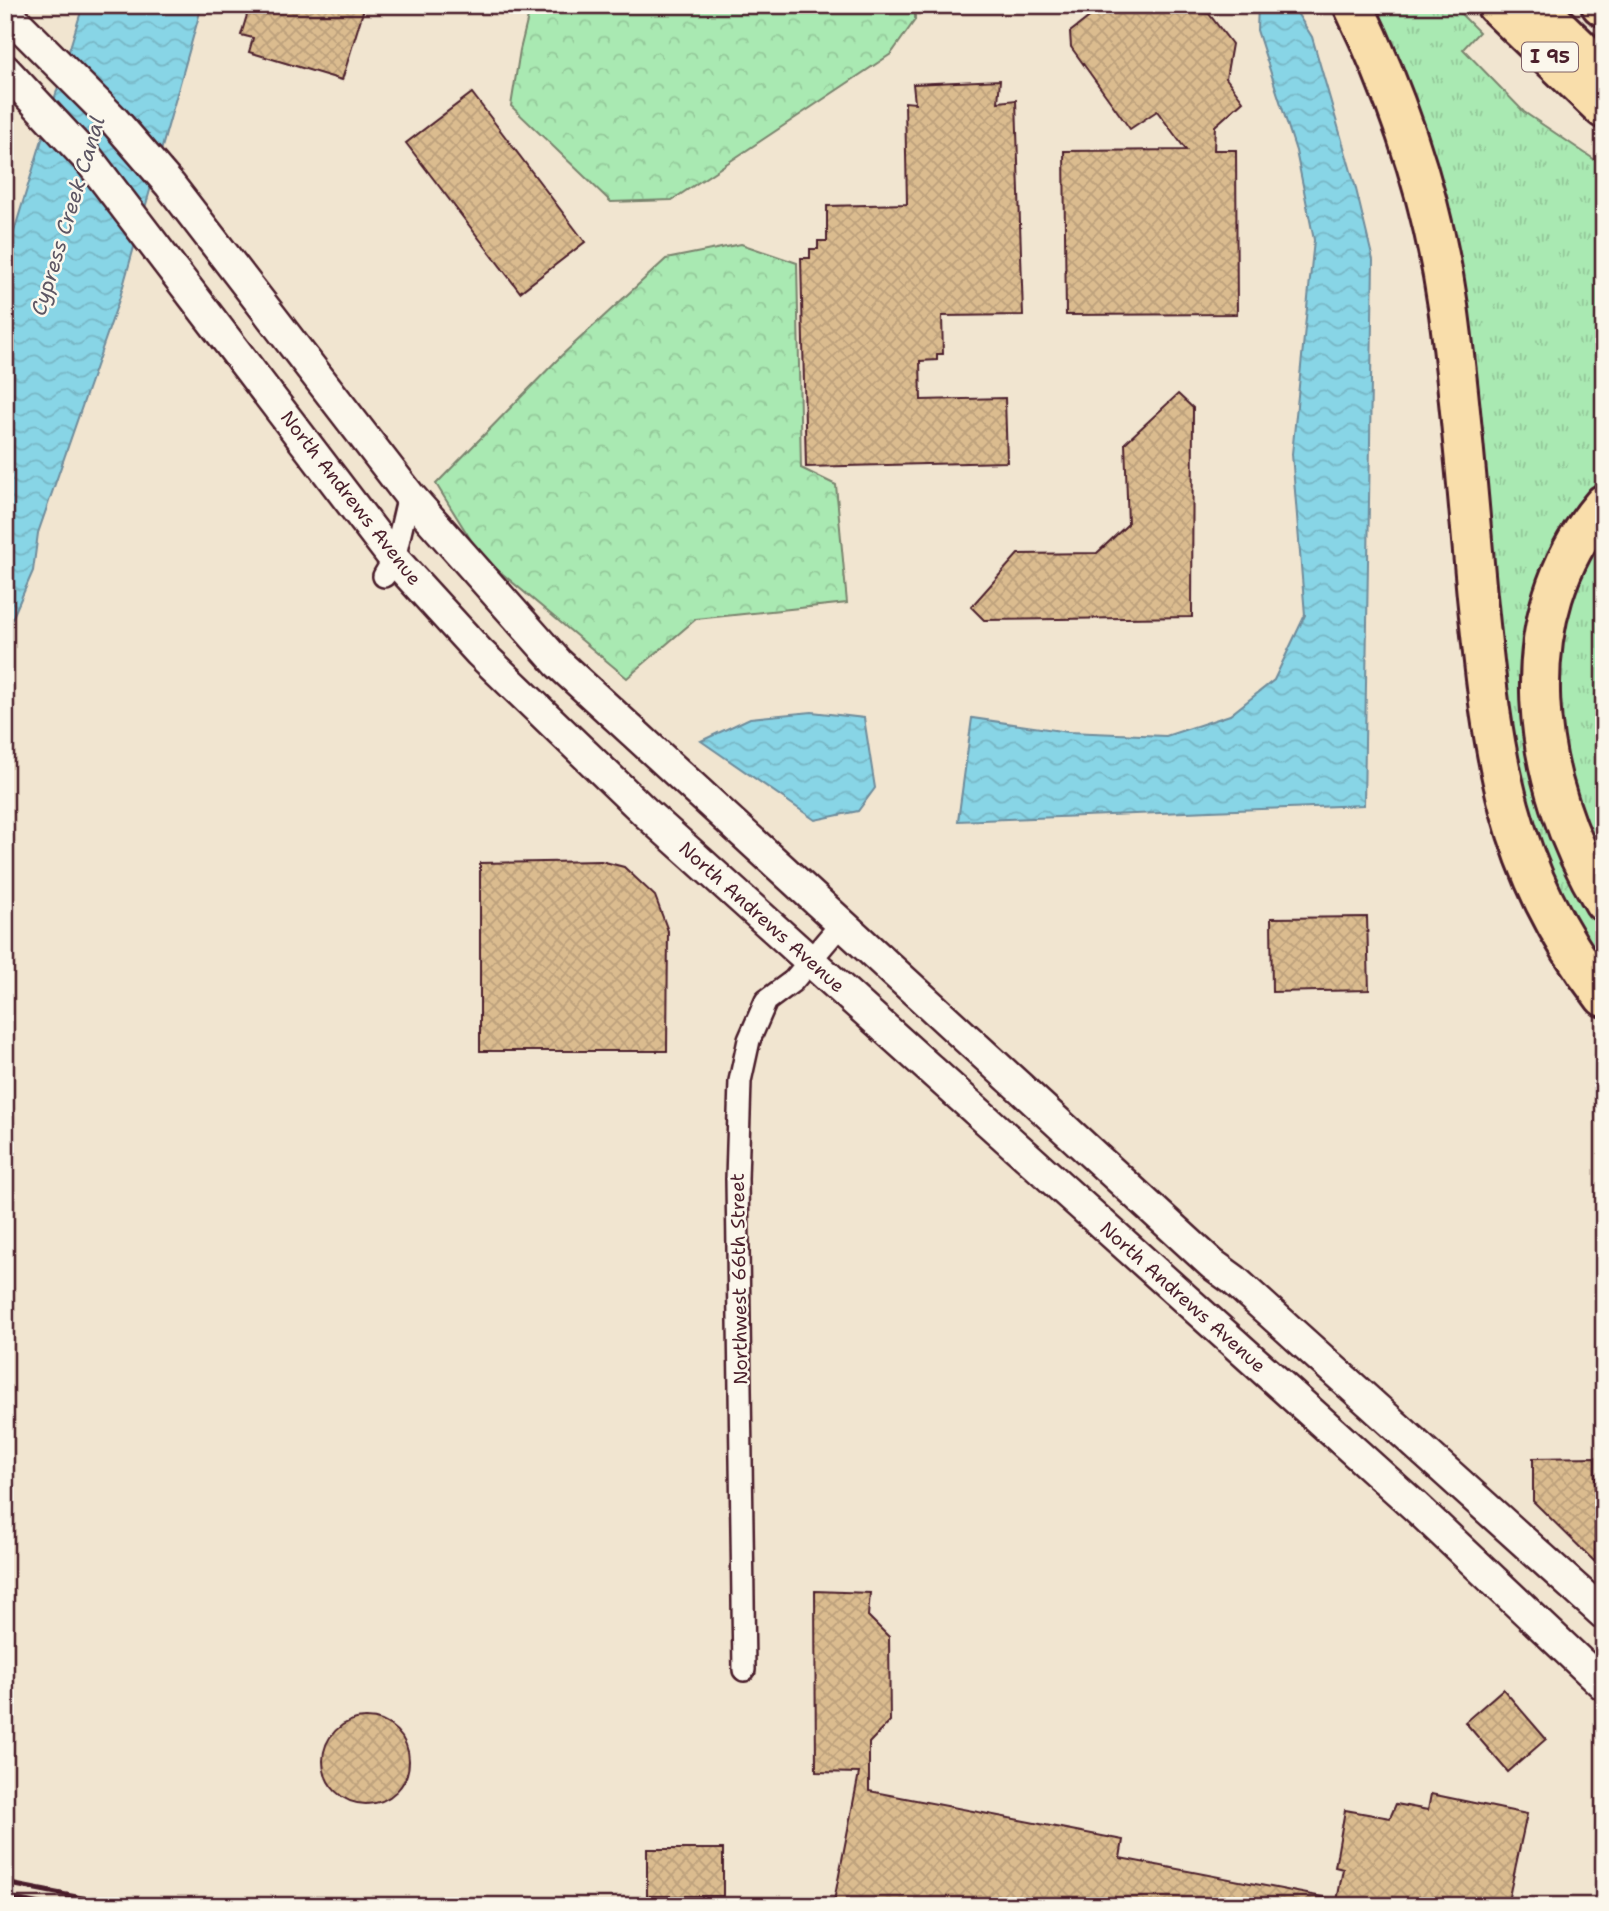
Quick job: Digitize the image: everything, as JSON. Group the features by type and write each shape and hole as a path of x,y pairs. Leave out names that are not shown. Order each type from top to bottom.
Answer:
{"highway":[{"path":"1353,5 1377,57 1410,145 1441,266 1455,370 1485,672 1500,779 1521,848 1544,904 1568,946 1604,997"},
{"name":"I 95","path":"1496,5 1604,109"},
{"path":"1535,5 1604,72"},
{"path":"1604,504 1586,526 1559,572 1544,622 1539,671 1544,728 1556,788 1574,845 1604,902"}],"main road":[{"path":"5,10 112,118 170,185 409,495 558,663 1212,1264 1234,1280 1604,1614"},
{"name":"North Andrews Avenue","path":"6,71 90,161 153,241 389,567 559,731 1425,1516 1604,1685"}],"street":[{"path":"389,567 409,495"},
{"name":"Northwest 66th Street","path":"744,1670 737,1179 740,1081 749,1040 766,1002 793,981 841,924"}],"green space":[{"path":"531,5 915,5 915,20 891,54 672,200 611,202 511,106"},
{"path":"1370,5 1452,5 1479,32 1463,49 1524,112 1604,166 1604,490 1534,617 1582,884 1604,923 1604,973 1560,904 1517,784 1472,396"},
{"path":"741,244 797,263 801,468 836,485 847,603 696,619 627,678 481,556 436,484 562,355 666,259"},
{"path":"1604,525 1604,879 1565,774 1554,628"}],"water":[{"name":"Cypress Creek Canal","path":"83,5 202,5 120,297 38,533 33,571 5,635 5,261"},
{"path":"1258,5 1292,5 1312,37 1355,185 1373,260 1364,805 958,821 972,718 1068,732 1166,736 1230,715 1274,680 1305,615 1292,454 1314,240 1296,151 1257,30"},
{"path":"812,712 864,718 875,788 858,811 815,820 701,741 750,718"}],"building":[{"path":"250,5 365,5 342,80 249,52 253,38 241,35"},
{"path":"1093,5 1173,5 1209,14 1232,44 1226,78 1243,101 1215,126 1214,150 1236,150 1237,314 1066,315 1064,151 1186,150 1157,111 1130,129 1071,47 1070,32 1097,11"},
{"path":"1000,80 998,102 1016,100 1023,315 942,316 943,354 937,354 937,360 920,361 921,400 1005,398 1007,462 806,467 801,258 810,258 810,249 818,249 818,241 827,241 827,206 907,204 905,102 915,103 913,84"},
{"path":"472,93 585,242 520,292 406,143"},
{"path":"1178,394 1193,408 1192,617 984,620 971,607 1018,554 1097,553 1128,524 1125,443"},
{"path":"601,861 624,867 655,896 668,931 667,1051 480,1051 480,863"},
{"path":"1367,917 1369,990 1272,992 1271,918"},
{"path":"1595,1457 1595,1562 1533,1501 1533,1458"},
{"path":"815,1591 870,1593 868,1616 889,1637 890,1721 869,1743 869,1791 1123,1840 1120,1858 1328,1898 1327,1906 833,1906 859,1773 816,1772"},
{"path":"1503,1689 1546,1739 1508,1772 1465,1722"},
{"path":"366,1718 383,1721 397,1730 406,1744 409,1761 406,1778 397,1792 383,1801 366,1804 349,1801 335,1792 326,1778 323,1761 326,1744 335,1730 349,1721"},
{"path":"1431,1794 1527,1814 1507,1906 1336,1906 1343,1869 1335,1867 1345,1810 1390,1818 1396,1804 1428,1810"},
{"path":"647,1849 723,1849 723,1896 647,1896"}],"railway":[{"path":"5,1883 123,1906"},
{"path":"5,1897 50,1906"}]}
